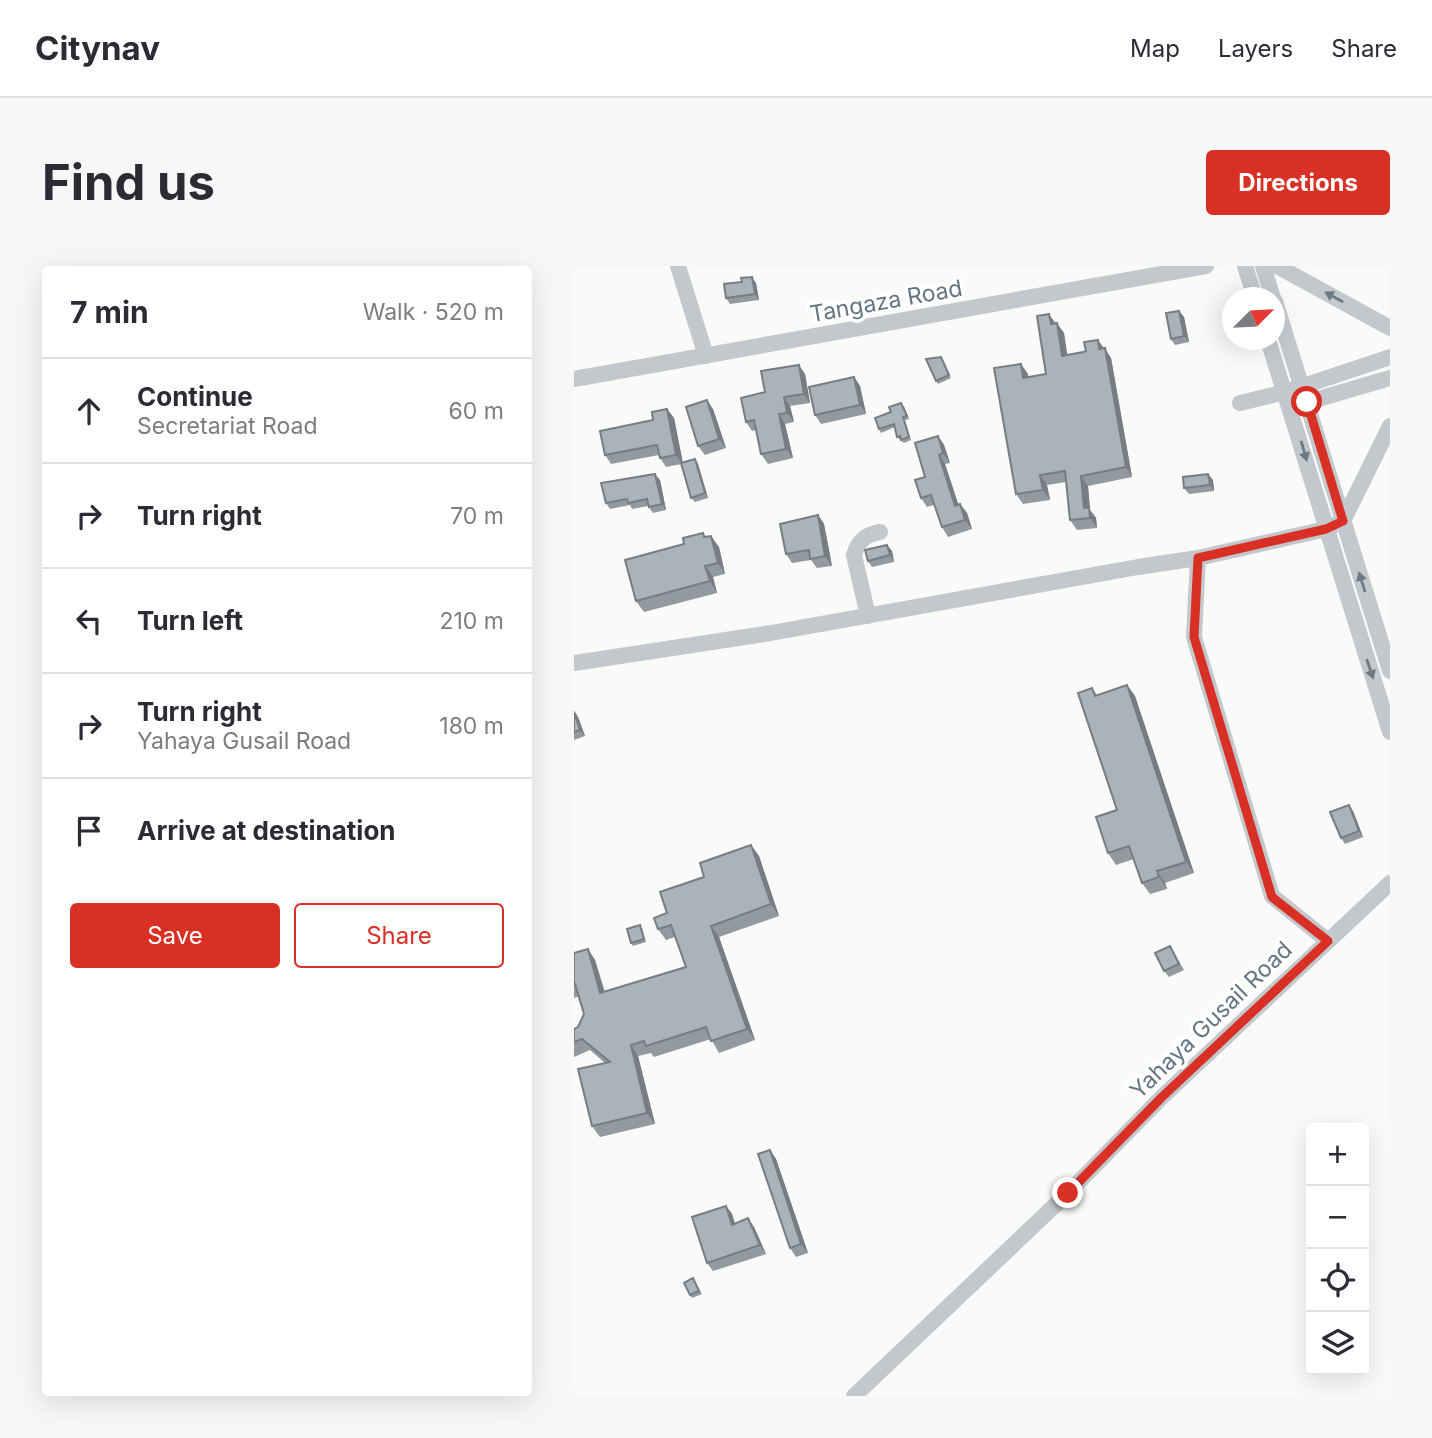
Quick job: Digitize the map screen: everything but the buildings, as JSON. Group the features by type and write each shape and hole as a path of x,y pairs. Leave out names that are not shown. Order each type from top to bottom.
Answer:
{"street":[{"path":"678,266 706,356"},
{"name":"Tangaza Road","path":"574,379 1206,266"},
{"path":"1245,266 1252,287"},
{"path":"1263,266 1270,287"},
{"path":"1277,266 1390,328"},
{"path":"1285,334 1390,671"},
{"path":"1272,350 1390,732"},
{"path":"1240,403 1288,400 1390,357"},
{"path":"1304,394 1390,377"},
{"path":"574,663 771,634 1198,558 1326,529 1343,521 1390,426"},
{"path":"868,616 854,555 863,538 880,532"},
{"path":"1198,558 1194,637 1272,897 1328,941"},
{"name":"Yahaya Gusail Road","path":"854,1396 1068,1193 1162,1097 1390,883"}],"route":[{"path":"1068,1193 1162,1097 1328,941 1272,897 1194,637 1198,558 1326,529 1343,521 1307,402"}]}
